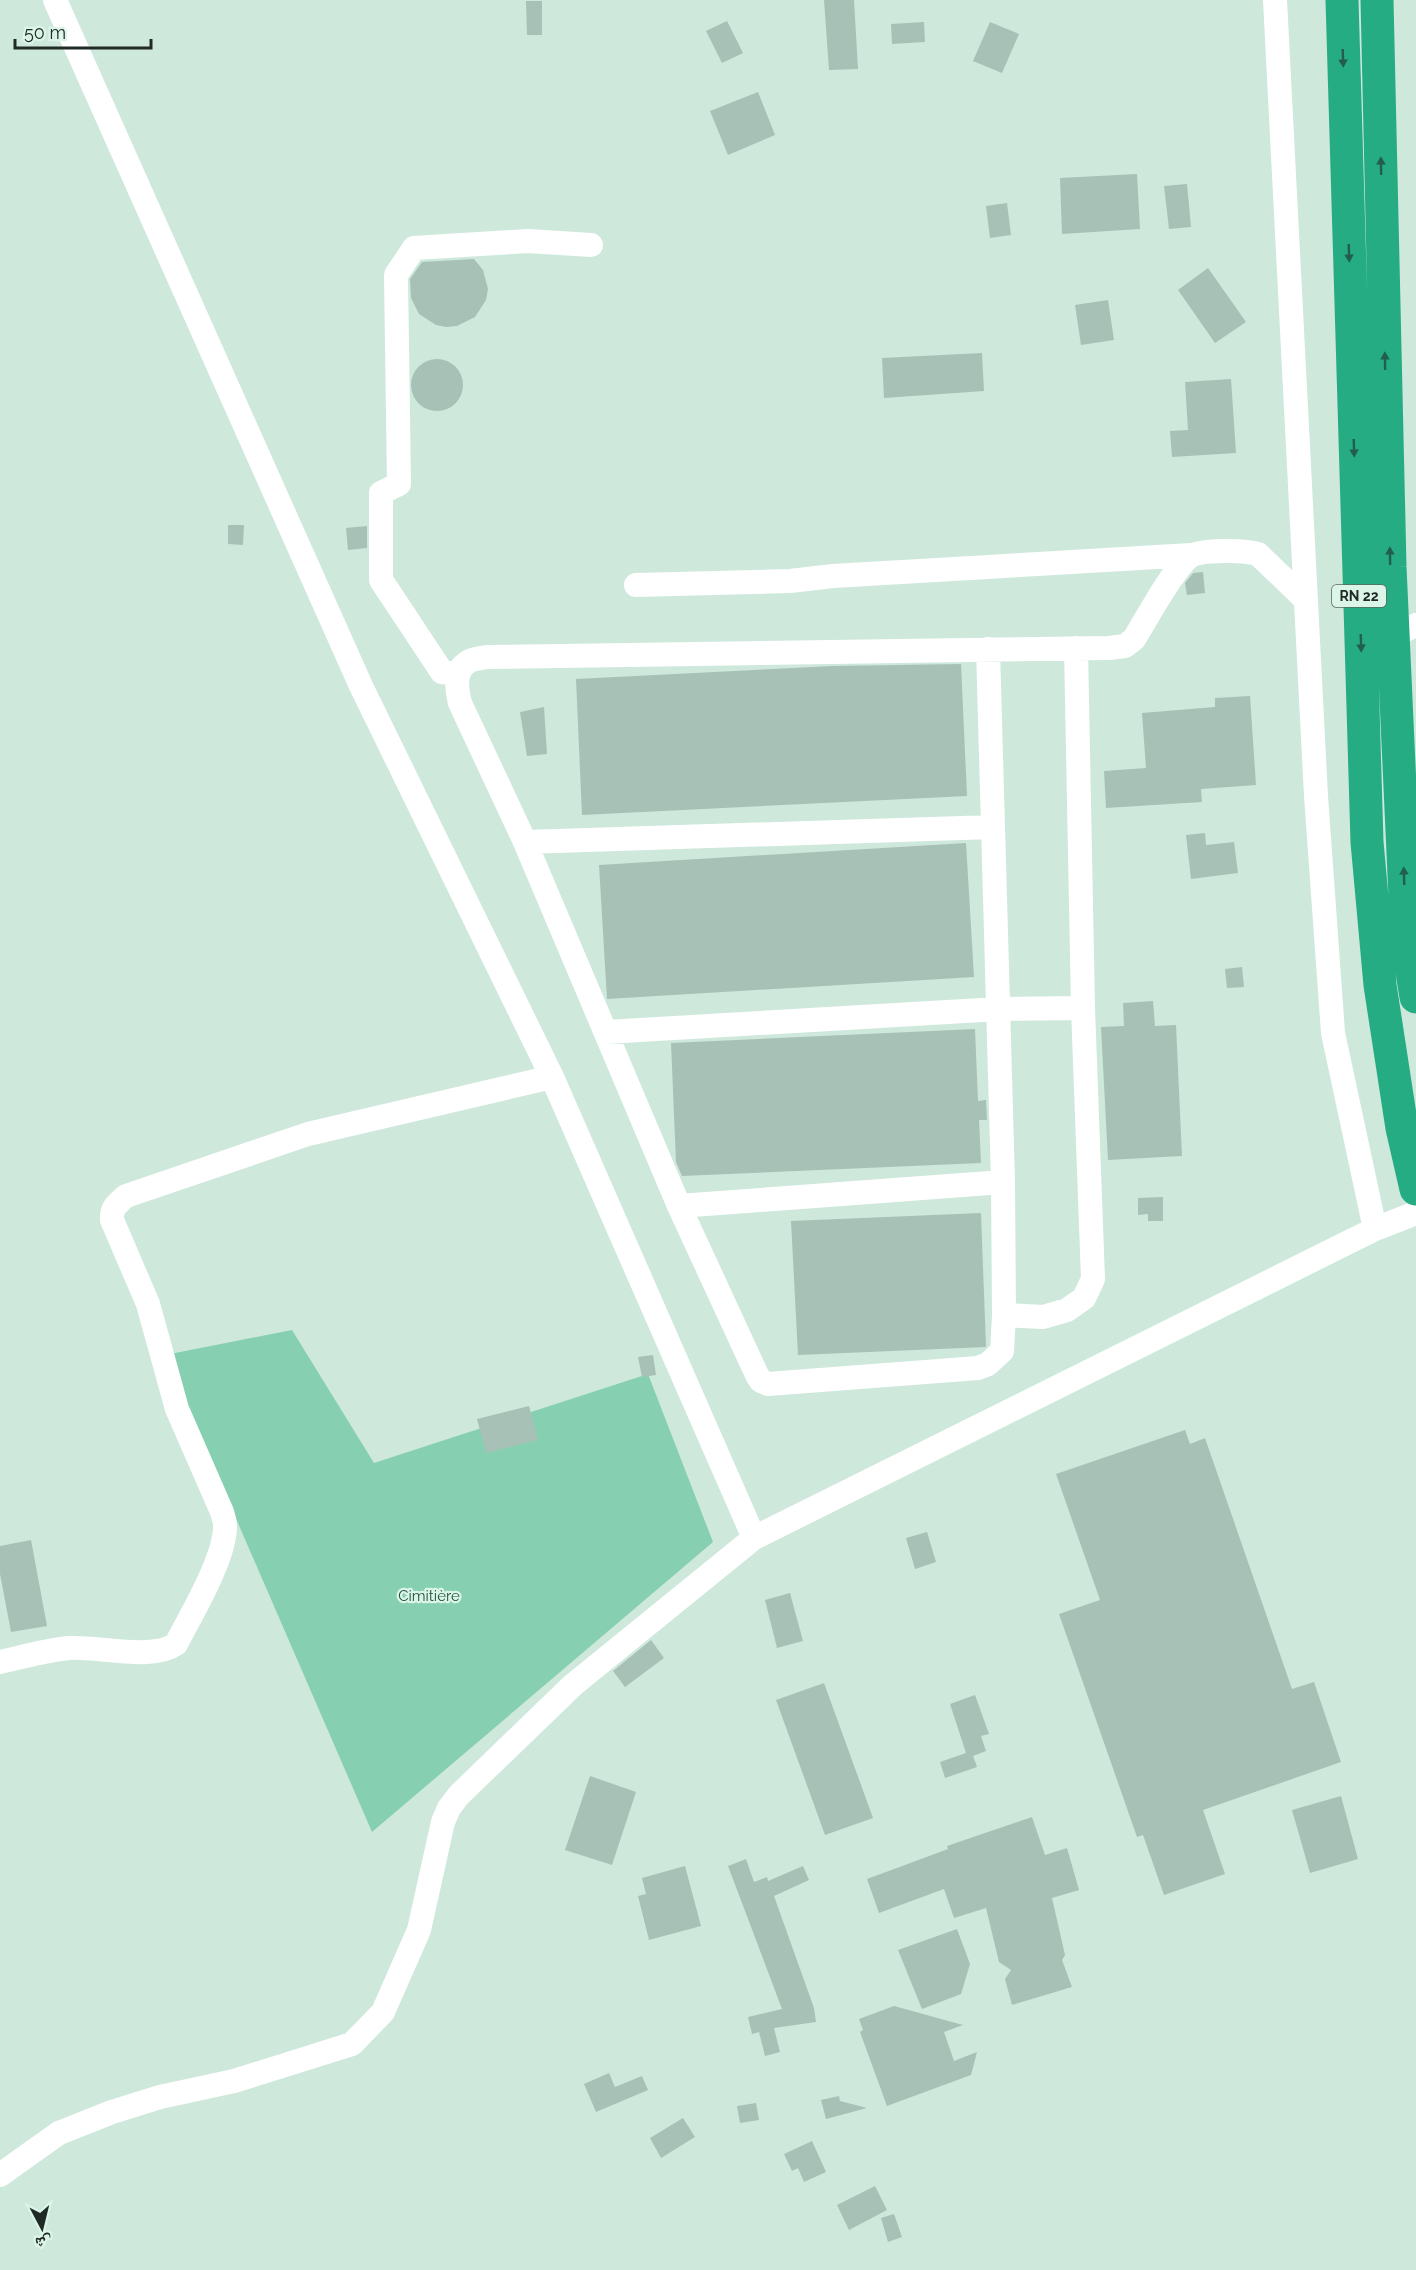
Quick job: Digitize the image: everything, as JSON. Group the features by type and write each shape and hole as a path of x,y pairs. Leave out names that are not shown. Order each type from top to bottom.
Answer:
{"highway":[{"name":"RN 22","path":"1342,0 1367,842 1380,985 1402,1128 1416,1189"},
{"name":"RN 22","path":"1377,0 1405,631 1408,788 1407,941 1416,997"}],"street":[{"path":"55,0 361,686 552,1077 753,1538"},
{"path":"1275,0 1282,574"},
{"path":"458,674 442,672 381,580 381,493 399,484 396,275 414,248 528,241 591,245"},
{"path":"636,585 790,581 833,576 1248,551 1258,554 1282,574 1306,600 1316,796 1333,1033 1375,1229"},
{"path":"988,650 1003,1182 1002,1351 988,1364 978,1368 768,1384 761,1381 757,1375 679,1206 525,842 460,703 457,688 458,674 467,662 487,657 1125,646 1134,639 1180,567 1191,555"},
{"path":"1004,1314 1043,1317 1067,1310 1084,1298 1093,1280 1083,1008 1076,648"},
{"path":"525,842 992,827"},
{"path":"606,1032 999,1009 1083,1008"},
{"path":"0,1662 69,1648 149,1651 171,1648 176,1644 208,1580 223,1539 225,1525 222,1512 177,1409 148,1304 112,1221 111,1214 114,1206 126,1197 308,1134 552,1077"},
{"path":"679,1206 1003,1182"},
{"path":"0,2175 59,2133 112,2112 160,2097 234,2081 352,2044 383,2012 419,1930 443,1822 449,1808 459,1795 573,1685 753,1538 1375,1229 1416,1213"}],"green space":[{"name":"Cimitière","path":"292,1330 374,1463 648,1374 713,1542 372,1832 165,1355"}],"building":[{"path":"824,0 854,0 858,69 829,70"},
{"path":"526,1 542,1 542,35 527,35"},
{"path":"727,21 743,53 722,63 706,31"},
{"path":"924,22 925,42 892,44 891,24"},
{"path":"990,22 1019,34 1002,73 973,61"},
{"path":"758,92 775,135 728,155 710,111"},
{"path":"1137,174 1140,229 1062,234 1060,178"},
{"path":"1187,184 1191,227 1169,229 1164,186"},
{"path":"1007,203 1011,235 990,238 986,206"},
{"path":"474,259 483,270 488,289 486,300 475,317 457,326 446,327 436,325 419,314 411,298 410,279 422,262"},
{"path":"1208,268 1246,322 1215,343 1178,290"},
{"path":"1108,300 1114,340 1081,345 1075,305"},
{"path":"982,353 984,391 884,398 882,358"},
{"path":"437,359 451,363 459,371 463,385 459,399 451,407 437,411 423,407 415,399 411,385 415,371 423,363"},
{"path":"1231,379 1236,453 1172,457 1170,431 1188,430 1185,382"},
{"path":"228,525 244,525 243,545 228,544"},
{"path":"367,526 367,548 348,550 346,528"},
{"path":"1203,572 1205,593 1187,595 1185,583 1193,573"},
{"path":"961,664 967,796 582,815 576,679 833,666"},
{"path":"1250,696 1256,785 1201,789 1202,802 1106,808 1104,771 1146,768 1142,713 1215,707 1215,698"},
{"path":"544,707 547,754 527,756 520,712"},
{"path":"1205,833 1206,845 1234,842 1238,873 1191,879 1186,835"},
{"path":"966,843 974,977 607,999 599,865"},
{"path":"1242,967 1244,987 1227,988 1225,969"},
{"path":"1153,1001 1155,1026 1176,1025 1182,1156 1108,1160 1101,1027 1124,1026 1123,1003"},
{"path":"975,1029 978,1101 986,1100 987,1120 979,1120 981,1163 682,1176 676,1162 671,1043"},
{"path":"1163,1197 1163,1221 1148,1221 1148,1214 1138,1215 1138,1198"},
{"path":"981,1213 986,1347 798,1355 791,1221"},
{"path":"653,1355 656,1375 642,1377 638,1357"},
{"path":"529,1406 538,1440 486,1453 477,1419"},
{"path":"1185,1430 1190,1444 1205,1438 1292,1689 1314,1682 1341,1762 1203,1810 1225,1874 1164,1895 1143,1835 1137,1837 1059,1614 1100,1600 1056,1474"},
{"path":"927,1532 936,1562 915,1569 906,1538"},
{"path":"31,1540 47,1626 11,1632 0,1574 0,1546"},
{"path":"790,1593 803,1641 777,1648 765,1600"},
{"path":"651,1640 664,1658 625,1687 613,1671"},
{"path":"824,1683 873,1818 825,1835 776,1700"},
{"path":"975,1695 989,1734 981,1736 986,1751 973,1756 977,1767 945,1778 940,1762 966,1753 950,1704"},
{"path":"590,1776 636,1792 612,1865 565,1850"},
{"path":"1341,1796 1358,1859 1310,1873 1292,1810"},
{"path":"1032,1817 1045,1855 1067,1848 1079,1890 1052,1898 1065,1955 1062,1960 1072,1987 1012,2005 1005,1979 1011,1970 999,1962 986,1908 954,1918 944,1889 879,1913 867,1879 948,1849 947,1846"},
{"path":"746,1859 754,1882 767,1877 768,1881 803,1866 809,1880 774,1896 814,2008 816,2022 774,2028 780,2052 765,2056 759,2032 752,2034 748,2017 782,2009 728,1866"},
{"path":"685,1866 701,1926 649,1940 638,1896 646,1894 642,1878"},
{"path":"957,1929 970,1964 961,1994 922,2009 898,1950"},
{"path":"894,2006 963,2025 944,2032 954,2061 977,2052 971,2075 887,2106 860,2032 863,2030 859,2019"},
{"path":"609,2073 615,2087 642,2076 648,2090 596,2112 584,2084"},
{"path":"839,2096 840,2101 867,2108 826,2119 821,2100"},
{"path":"756,2103 759,2120 740,2123 737,2106"},
{"path":"683,2118 695,2137 661,2158 650,2138"},
{"path":"812,2141 826,2172 804,2182 798,2168 792,2171 784,2154"},
{"path":"875,2186 887,2210 849,2230 837,2205"},
{"path":"894,2214 902,2237 888,2242 881,2218"}]}
